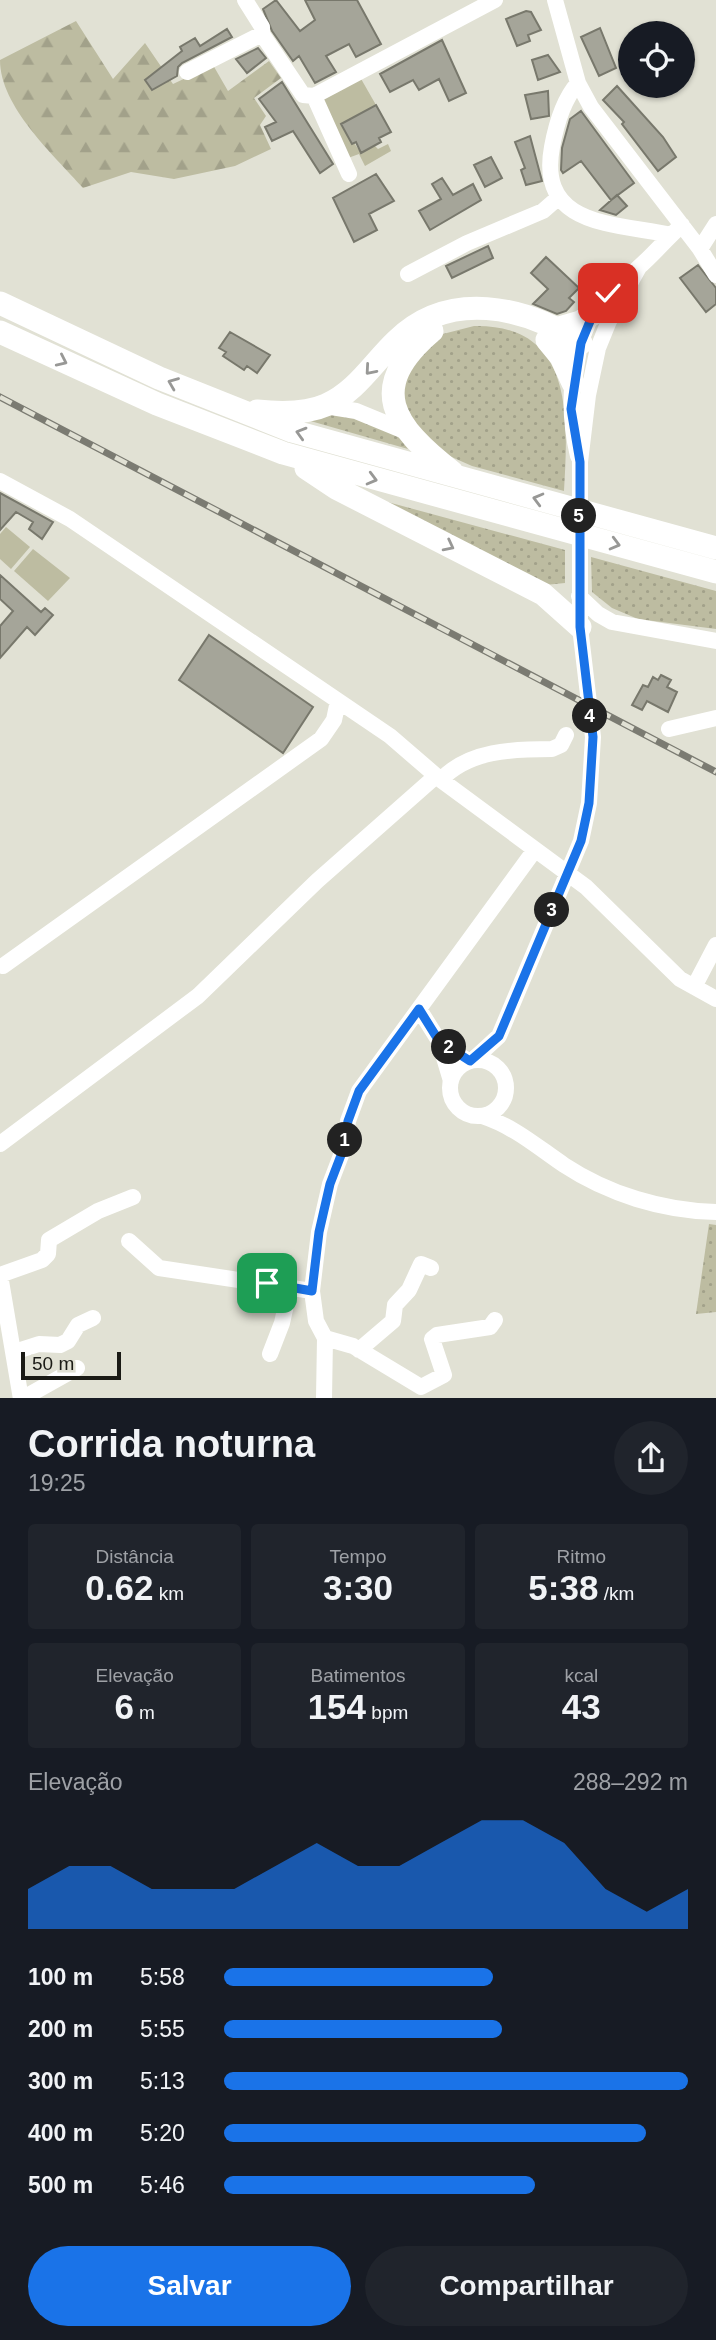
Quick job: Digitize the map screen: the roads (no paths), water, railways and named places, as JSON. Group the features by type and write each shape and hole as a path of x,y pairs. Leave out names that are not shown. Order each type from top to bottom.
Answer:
{"highway":[{"path":"0,303 125,363 292,431 716,548"},
{"path":"236,409 279,413 325,406 361,380 397,340 424,319 461,307 497,309 553,334 573,383"},
{"path":"553,334 593,314"},
{"path":"461,478 407,432 393,400 395,372 406,353 432,331 460,322 497,322 590,345"},
{"path":"0,332 157,404 283,453 716,572"},
{"path":"283,453 336,488 543,594 593,627"}],"street":[{"path":"245,0 262,27 262,34 303,95 314,96 495,0"},
{"path":"555,0 578,83 591,107 676,230 700,249 716,275"},
{"path":"187,72 262,34"},
{"path":"578,83 567,99 552,146 550,172 552,185 559,197 581,216 596,222 676,230"},
{"path":"314,96 349,174"},
{"path":"408,274 467,243 543,211 559,197"},
{"path":"700,249 716,224"},
{"path":"451,1080 458,1068 472,1061 499,1036 581,841 589,803 593,737 593,627 579,588 580,462 593,314 608,293 676,230"},
{"path":"580,462 572,431 573,383 590,345 608,321 639,267"},
{"path":"325,406 356,411 407,432"},
{"path":"0,481 70,519 390,736 438,778 586,887 680,979 716,999"},
{"path":"593,627 716,640"},
{"path":"3,966 321,738 334,720 338,701"},
{"path":"669,729 716,718"},
{"path":"0,1144 198,996 317,881 438,778 452,768 477,757 552,749 561,745 566,735"},
{"path":"324,1398 325,1338 316,1321 312,1291 319,1232 330,1184 343,1150 348,1121 359,1091 534,851"},
{"path":"694,987 716,945"},
{"path":"419,1009 439,1041 451,1080 454,1104 466,1114 482,1116 520,1131 567,1167 601,1185 668,1207 716,1212"},
{"path":"482,1116 498,1109 505,1086 499,1036"},
{"path":"439,1041 472,1061 492,1063 505,1086 520,1131"},
{"path":"77,1368 26,1398 14,1352 0,1275 42,1260 48,1254 49,1240 99,1211 133,1197"},
{"path":"129,1241 159,1268 228,1277 256,1285 312,1291"},
{"path":"359,1350 393,1321 396,1305 409,1290 421,1264 431,1268"},
{"path":"270,1354 282,1324 290,1287"},
{"path":"14,1352 39,1344 60,1345 68,1341 78,1325 93,1318"},
{"path":"325,1338 359,1350 421,1387 441,1379 444,1370 431,1345 432,1339 437,1335 490,1328 495,1320"}],"railway":[{"path":"0,397 716,772"}]}
